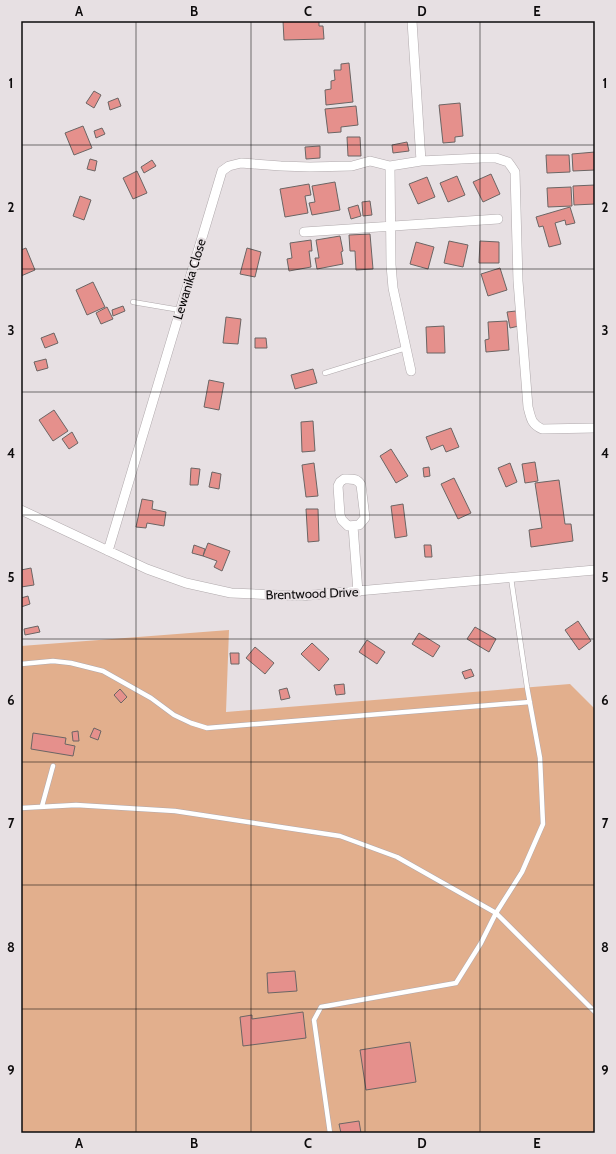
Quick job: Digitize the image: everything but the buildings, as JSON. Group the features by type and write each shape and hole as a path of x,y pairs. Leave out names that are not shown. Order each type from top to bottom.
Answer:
{"street":[{"path":"412,21 422,161"},
{"path":"411,370 393,288 390,166 422,161 496,158 508,162 515,172 518,281 528,407 531,418 535,426 542,429 595,428"},
{"name":"Lewanika Close","path":"108,552 222,171 229,166 241,163 296,167 352,166 370,161 390,166"},
{"path":"304,232 498,218"},
{"path":"344,479 354,479 361,485 365,518 360,525 353,526 348,526 345,524 340,515 338,486 344,479"},
{"name":"Brentwood Drive","path":"21,510 147,569 186,583 231,593 301,596 595,570"},
{"path":"353,526 358,592"}],"lane":[{"path":"133,302 180,310"},
{"path":"325,373 406,348"},
{"path":"330,1133 314,1020 321,1007 456,983 481,942 496,913 522,872 543,824 540,758 511,578"},
{"path":"21,664 53,661 71,663 103,671 151,698 174,715 191,723 207,728 530,702"},
{"path":"42,806 53,766"},
{"path":"21,808 76,805 174,811 340,836 397,857 496,913 595,1012"}],"shaded area":[{"path":"229,630 226,712 570,684 595,709 595,1133 21,1133 21,646"}]}
